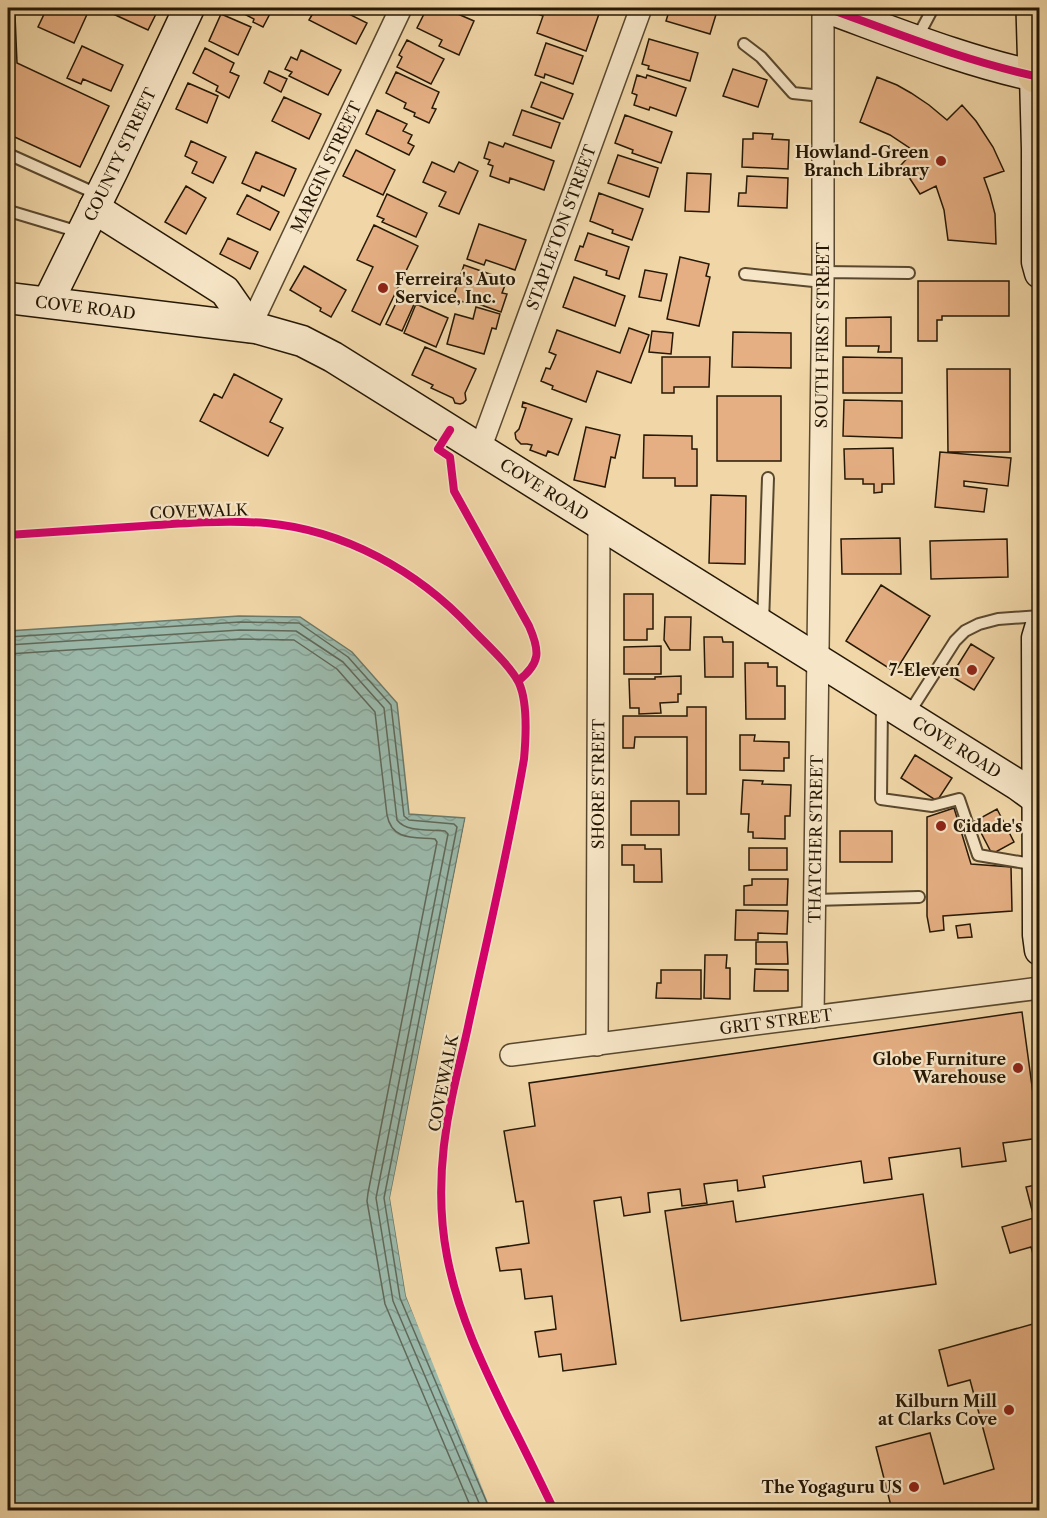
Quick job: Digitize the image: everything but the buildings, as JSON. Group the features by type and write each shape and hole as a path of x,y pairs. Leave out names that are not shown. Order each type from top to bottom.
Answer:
{"main road":[{"name":"COUNTY STREET","path":"48,302 189,8"},
{"path":"825,8 984,63 1037,77"},
{"path":"1034,8 1037,77 1037,262 1040,273"},
{"path":"92,212 225,291 250,327"},
{"name":"COVE ROAD","path":"8,298 250,327 302,341 333,357 1018,785 1039,801"},
{"path":"1040,628 1037,638 1038,935 1040,950"}],"street":[{"name":"MARGIN STREET","path":"250,327 401,8"},
{"name":"STAPLETON STREET","path":"480,449 641,8"},
{"name":"SOUTH FIRST STREET","path":"818,661 822,96 825,8"},
{"name":"SHORE STREET","path":"597,1045 600,524"},
{"name":"THATCHER STREET","path":"813,1017 818,661"},
{"name":"GRIT STREET","path":"511,1055 1040,988"}],"lane":[{"path":"916,40 933,8"},
{"path":"744,44 761,57 793,93 822,96"},
{"path":"8,154 92,212"},
{"path":"8,212 92,212"},
{"path":"745,274 822,277 909,273"},
{"path":"763,626 768,478"},
{"path":"907,716 955,641 965,631 998,619 1040,616"},
{"path":"882,700 880,799 932,806 959,799 978,855 1038,865"},
{"path":"815,900 919,897"}],"water":[{"path":"239,616 300,617 352,652 397,703 409,814 465,818 390,1198 406,1296 497,1510 8,1510 8,631"}],"pier":[{"path":"466,816 468,819 393,1198 409,1295 500,1510 491,1510 406,1296 390,1198"}],"cycle path":[{"path":"827,8 959,55 1040,77"},
{"path":"450,430 438,449 450,457 454,491 529,626 535,643 534,662 518,681"},
{"name":"COVEWALK","path":"8,535 235,522 266,523 323,534 378,557 428,589 450,607 497,654 519,683 525,710 524,759 505,858 448,1116 441,1196 447,1256 464,1318 498,1397 554,1510"}],"place":[{"name":"Howland-Green Branch Library","path":"941,161"},
{"name":"Ferreira's Auto Service, Inc.","path":"383,288"},
{"name":"7-Eleven","path":"972,670"},
{"name":"Cidade's","path":"941,826"},
{"name":"Globe Furniture Warehouse","path":"1018,1068"},
{"name":"Kilburn Mill at Clarks Cove","path":"1009,1410"},
{"name":"The Yogaguru US","path":"914,1487"}]}
